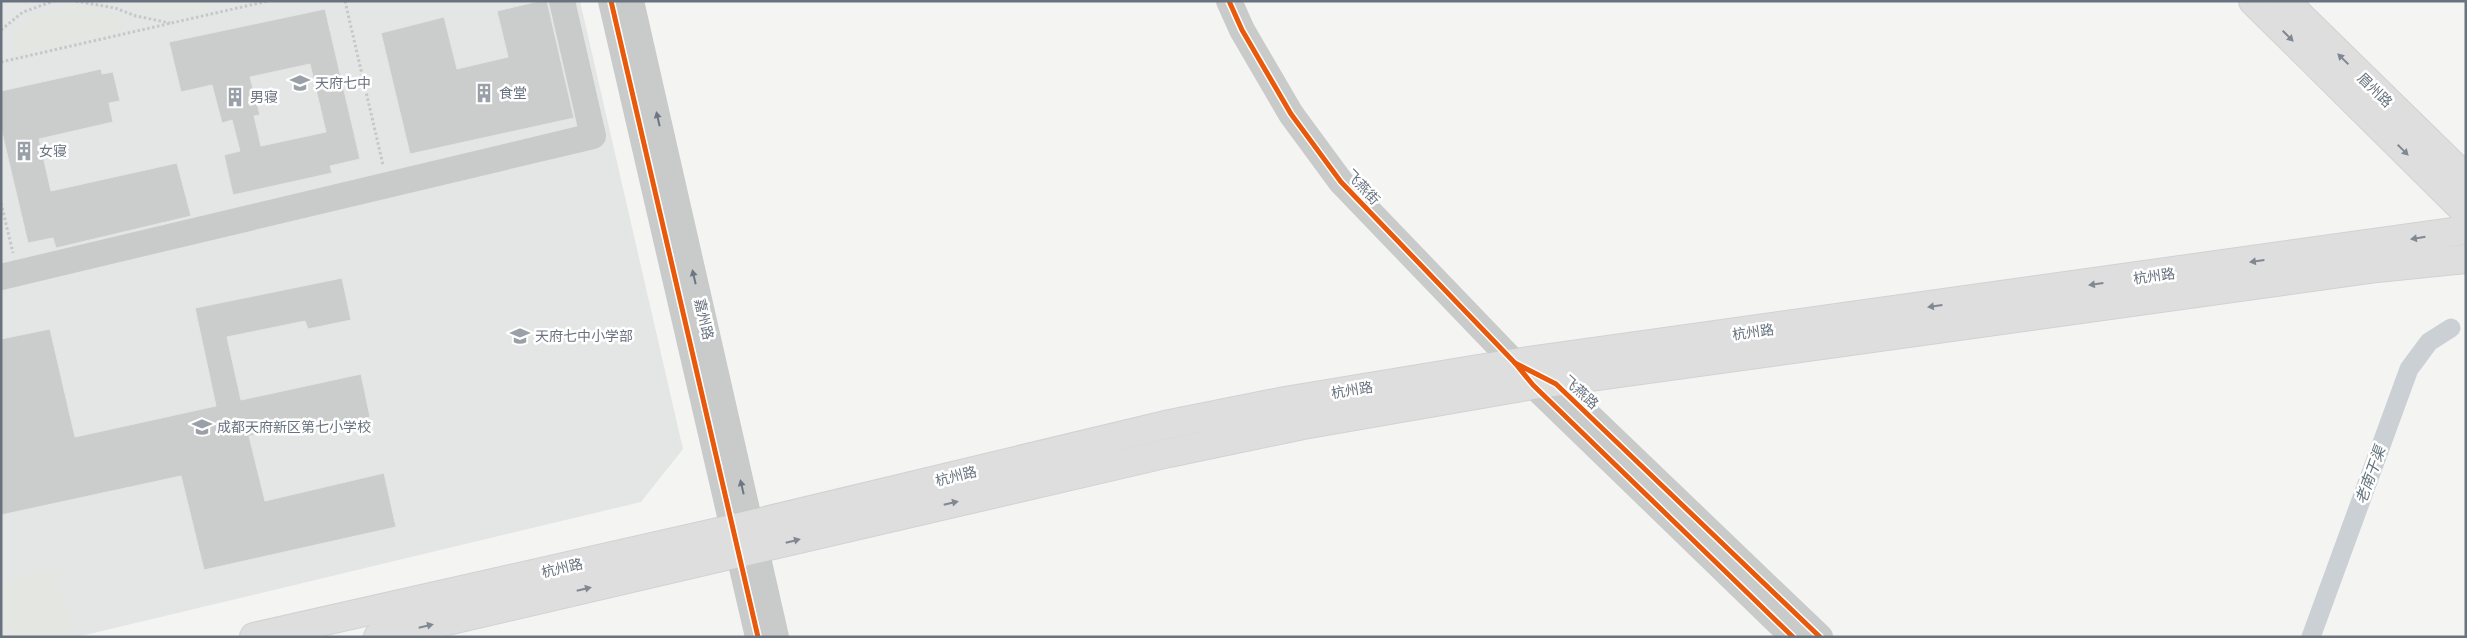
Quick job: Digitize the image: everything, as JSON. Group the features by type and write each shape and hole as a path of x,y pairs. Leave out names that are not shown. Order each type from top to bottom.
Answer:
{"main road":[{"path":"2254,1 2466,212"},
{"name":"眉州路","path":"2285,1 2466,178"},
{"name":"杭州路","path":"378,637 1166,426 1285,401 1514,363 2466,230"},
{"name":"杭州路","path":"254,637 744,539 863,523 1303,424 1544,384 2377,268 2466,259"}],"street":[{"path":"10,275 593,136 562,1"},
{"path":"611,1 744,539 758,637"},
{"name":"嘉州路","path":"631,1 744,539 776,637"},
{"name":"飞燕街","path":"1229,1 1242,30 1291,114 1341,182 1514,363"},
{"name":"飞燕路","path":"1514,363 1544,384 1820,637"},
{"name":"飞燕路","path":"1544,384 1793,637"}],"path":[{"path":"1,30 22,12 54,1"},
{"path":"76,1 115,8 136,16 173,23"},
{"path":"1,62 268,1"},
{"path":"345,1 387,185"},
{"path":"1,203 10,275"}],"shaded area":[{"path":"1,1 580,1 683,449 641,502 77,637 1,637"},
{"path":"120,1 211,1 202,12 153,11"},
{"path":"79,6 104,10 124,20 126,30 20,54 12,48 30,20 56,8"},
{"path":"56,569 72,630 47,637 1,637 1,582"}],"building":[{"name":"食堂","path":"539,1 547,1 574,118 410,154 381,33 444,17 457,69 508,57 497,11"},
{"name":"男寝","path":"325,9 360,159 330,166 332,173 233,195 224,155 240,151 232,120 222,123 212,85 181,92 169,42","holes":["310,64 326,132 261,146 254,116 260,115 250,77"]},
{"name":"女寝","path":"101,69 102,74 113,72 120,101 109,103 113,122 39,139 51,191 177,163 191,216 56,248 53,238 28,243 1,128 1,91"},
{"path":"342,278 351,320 308,329 305,321 227,337 241,400 361,374 370,417 324,428 323,420 249,436 265,501 384,473 396,527 204,570 181,476 1,515 1,339 50,329 75,437 216,406 195,308"}],"waterway":[{"name":"老南干渠","path":"2311,637 2409,369 2429,342 2451,328"}],"cycle path":[{"path":"611,1 758,637"},
{"path":"1229,1 1242,30 1291,114 1341,182 1515,363"},
{"path":"1793,637 1533,385 1515,363 1556,384 1820,637"}],"place":[{"name":"天府七中","path":"300,83"},
{"name":"食堂","path":"484,93"},
{"name":"男寝","path":"235,97"},
{"name":"女寝","path":"24,151"},
{"name":"天府七中小学部","path":"520,336"},
{"name":"成都天府新区第七小学校","path":"202,427"}]}
